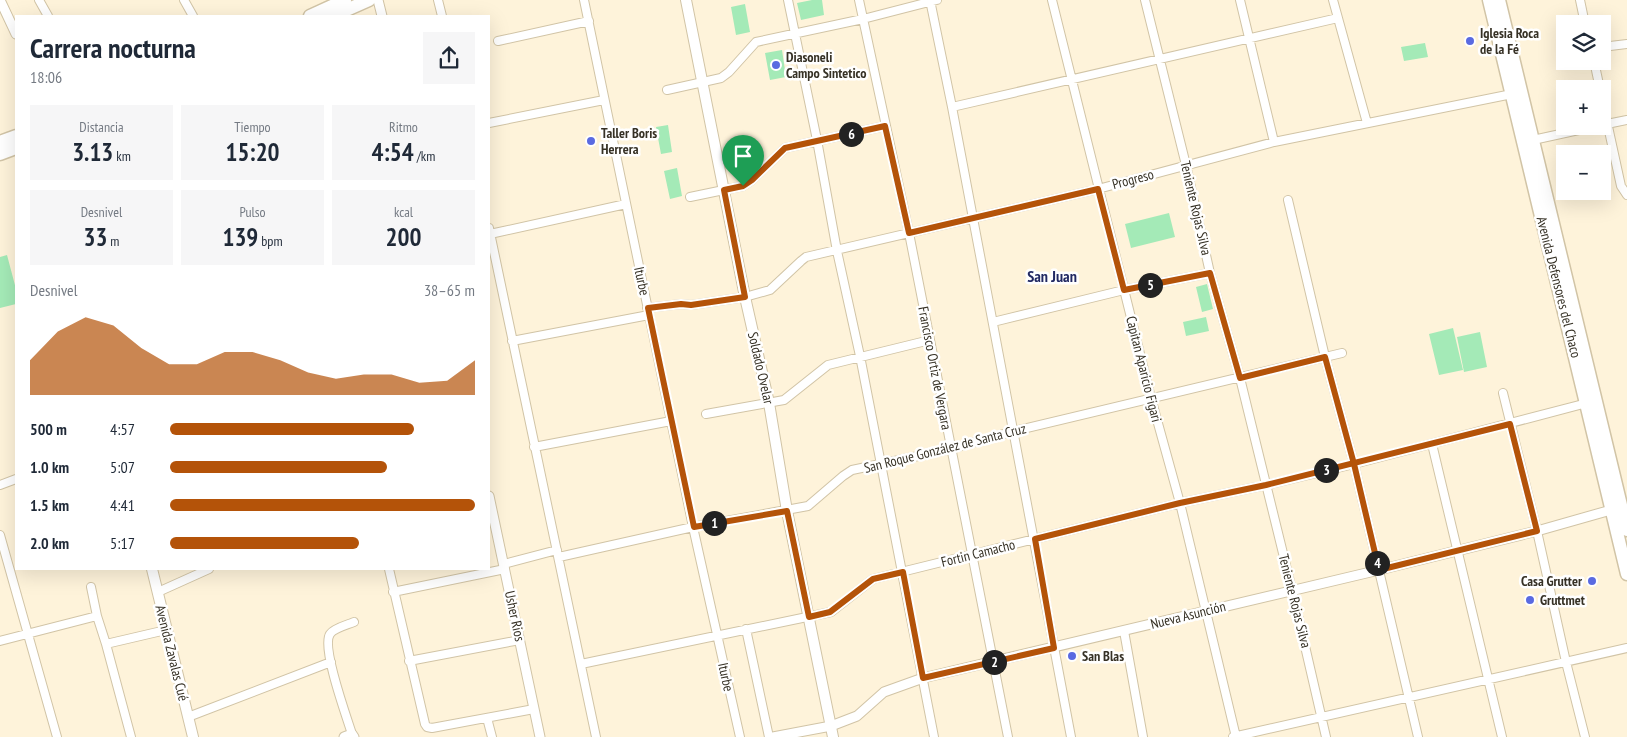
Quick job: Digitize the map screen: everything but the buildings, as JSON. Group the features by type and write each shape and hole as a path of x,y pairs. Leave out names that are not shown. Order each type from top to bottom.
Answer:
{"highway":[{"path":"312,15 337,5 369,0"},
{"name":"Avenida Defensores del Chaco","path":"1489,0 1587,404 1627,530"},
{"name":"Avenida Defensores del Chaco","path":"1499,0 1619,505 1627,574"},
{"path":"0,142 15,136"},
{"path":"0,154 15,148"},
{"path":"1619,505 1627,544"}],"main road":[{"name":"Soldado Ovelar","path":"686,0 745,297 769,404 787,511 833,737"},
{"name":"Avenida Zavalas Cué","path":"152,570 193,737"}],"street":[{"path":"0,0 15,32"},
{"path":"39,0 47,15"},
{"path":"184,0 192,15"},
{"path":"378,0 382,15"},
{"path":"438,0 442,15"},
{"name":"Iturbe","path":"584,0 671,421 740,737"},
{"path":"788,0 903,572 934,737"},
{"name":"Francisco Ortiz de Vergara","path":"859,0 909,233 1008,737"},
{"path":"667,90 721,78 729,72 756,42 863,19 933,0 1071,737"},
{"name":"Capitan Aparicio Figari","path":"1052,0 1151,398 1180,503 1235,737"},
{"name":"Teniente Rojas Silva","path":"1145,0 1186,165 1210,273 1240,378 1326,737"},
{"path":"1240,0 1274,142"},
{"path":"1333,0 1367,123"},
{"path":"1580,0 1583,15"},
{"path":"952,107 1338,18"},
{"path":"498,41 589,22"},
{"path":"1611,46 1627,44"},
{"name":"Progreso","path":"512,341 681,304 691,305 745,297 770,290 806,257 1098,189 1274,142 1512,94"},
{"path":"490,123 604,100"},
{"path":"1611,124 1627,120"},
{"path":"690,197 743,186 752,180 785,148 885,126"},
{"path":"1533,140 1556,135"},
{"path":"1608,135 1621,186 1627,195"},
{"path":"1288,200 1325,357 1354,464 1418,737"},
{"path":"596,737 490,231 626,204"},
{"path":"994,322 1124,290 1210,273"},
{"path":"706,414 784,400 828,365 930,340"},
{"name":"San Roque González de Santa Cruz","path":"393,592 558,554 808,506 842,476 852,470 951,449 1014,431 1342,353"},
{"path":"1503,393 1585,737"},
{"name":"Fortin Camacho","path":"581,664 746,628 830,612 873,579 1180,503 1354,464 1587,404"},
{"path":"534,447 671,421"},
{"path":"1432,444 1502,737"},
{"path":"0,485 15,479"},
{"name":"Usher Rios","path":"490,503 540,737"},
{"name":"Nueva Asunción","path":"773,737 830,726 857,716 884,692 923,678 1537,531 1619,505"},
{"path":"0,535 57,737"},
{"path":"158,592 207,570"},
{"path":"389,570 409,661 425,724 428,727 432,728 534,709"},
{"path":"92,588 96,616 106,644 131,737"},
{"path":"0,641 96,616"},
{"path":"350,736 331,662 328,640 329,635 335,630 354,622"},
{"path":"746,628 769,737"},
{"path":"106,644 166,630"},
{"path":"1124,631 1143,737"},
{"path":"409,661 520,640"},
{"path":"1235,737 1627,648"},
{"path":"188,717 331,662"},
{"path":"487,718 492,737"}],"green space":[{"path":"822,0 824,15 801,20 797,3"},
{"path":"745,4 750,32 736,35 731,7"},
{"path":"1425,43 1428,57 1404,61 1401,47"},
{"name":"Diasoneli Campo Sintetico","path":"782,50 786,77 770,80 765,53"},
{"path":"668,125 672,152 661,154 656,127"},
{"path":"677,168 682,196 670,199 664,171"},
{"path":"1169,213 1175,237 1131,248 1125,224"},
{"path":"7,255 15,285 15,304 0,308 0,257"},
{"path":"1207,284 1213,309 1202,312 1196,287"},
{"path":"1206,317 1209,331 1186,336 1183,322"},
{"path":"1453,328 1463,370 1439,375 1429,334"},
{"path":"1480,332 1487,367 1464,372 1457,337"}],"place":[{"name":"Iglesia Roca de la Fé","path":"1470,41"},
{"name":"Diasoneli Campo Sintetico","path":"776,65"},
{"name":"Taller Boris Herrera","path":"591,141"},
{"name":"Casa Grutter","path":"1592,581"},
{"name":"Gruttmet","path":"1530,600"},
{"name":"San Blas","path":"1072,656"}],"district":[{"name":"San Juan","path":"1052,276"}],"route":[{"path":"743,186 724,190 745,297 691,305 681,304 648,308 694,527 787,511 809,617 830,612 873,579 903,572 923,678 1054,648 1035,539 1180,503 1354,464 1510,424 1537,531 1379,570 1354,464 1325,357 1240,378 1210,273 1124,290 1098,189 909,233 885,126 785,148 752,180 743,186"}]}
